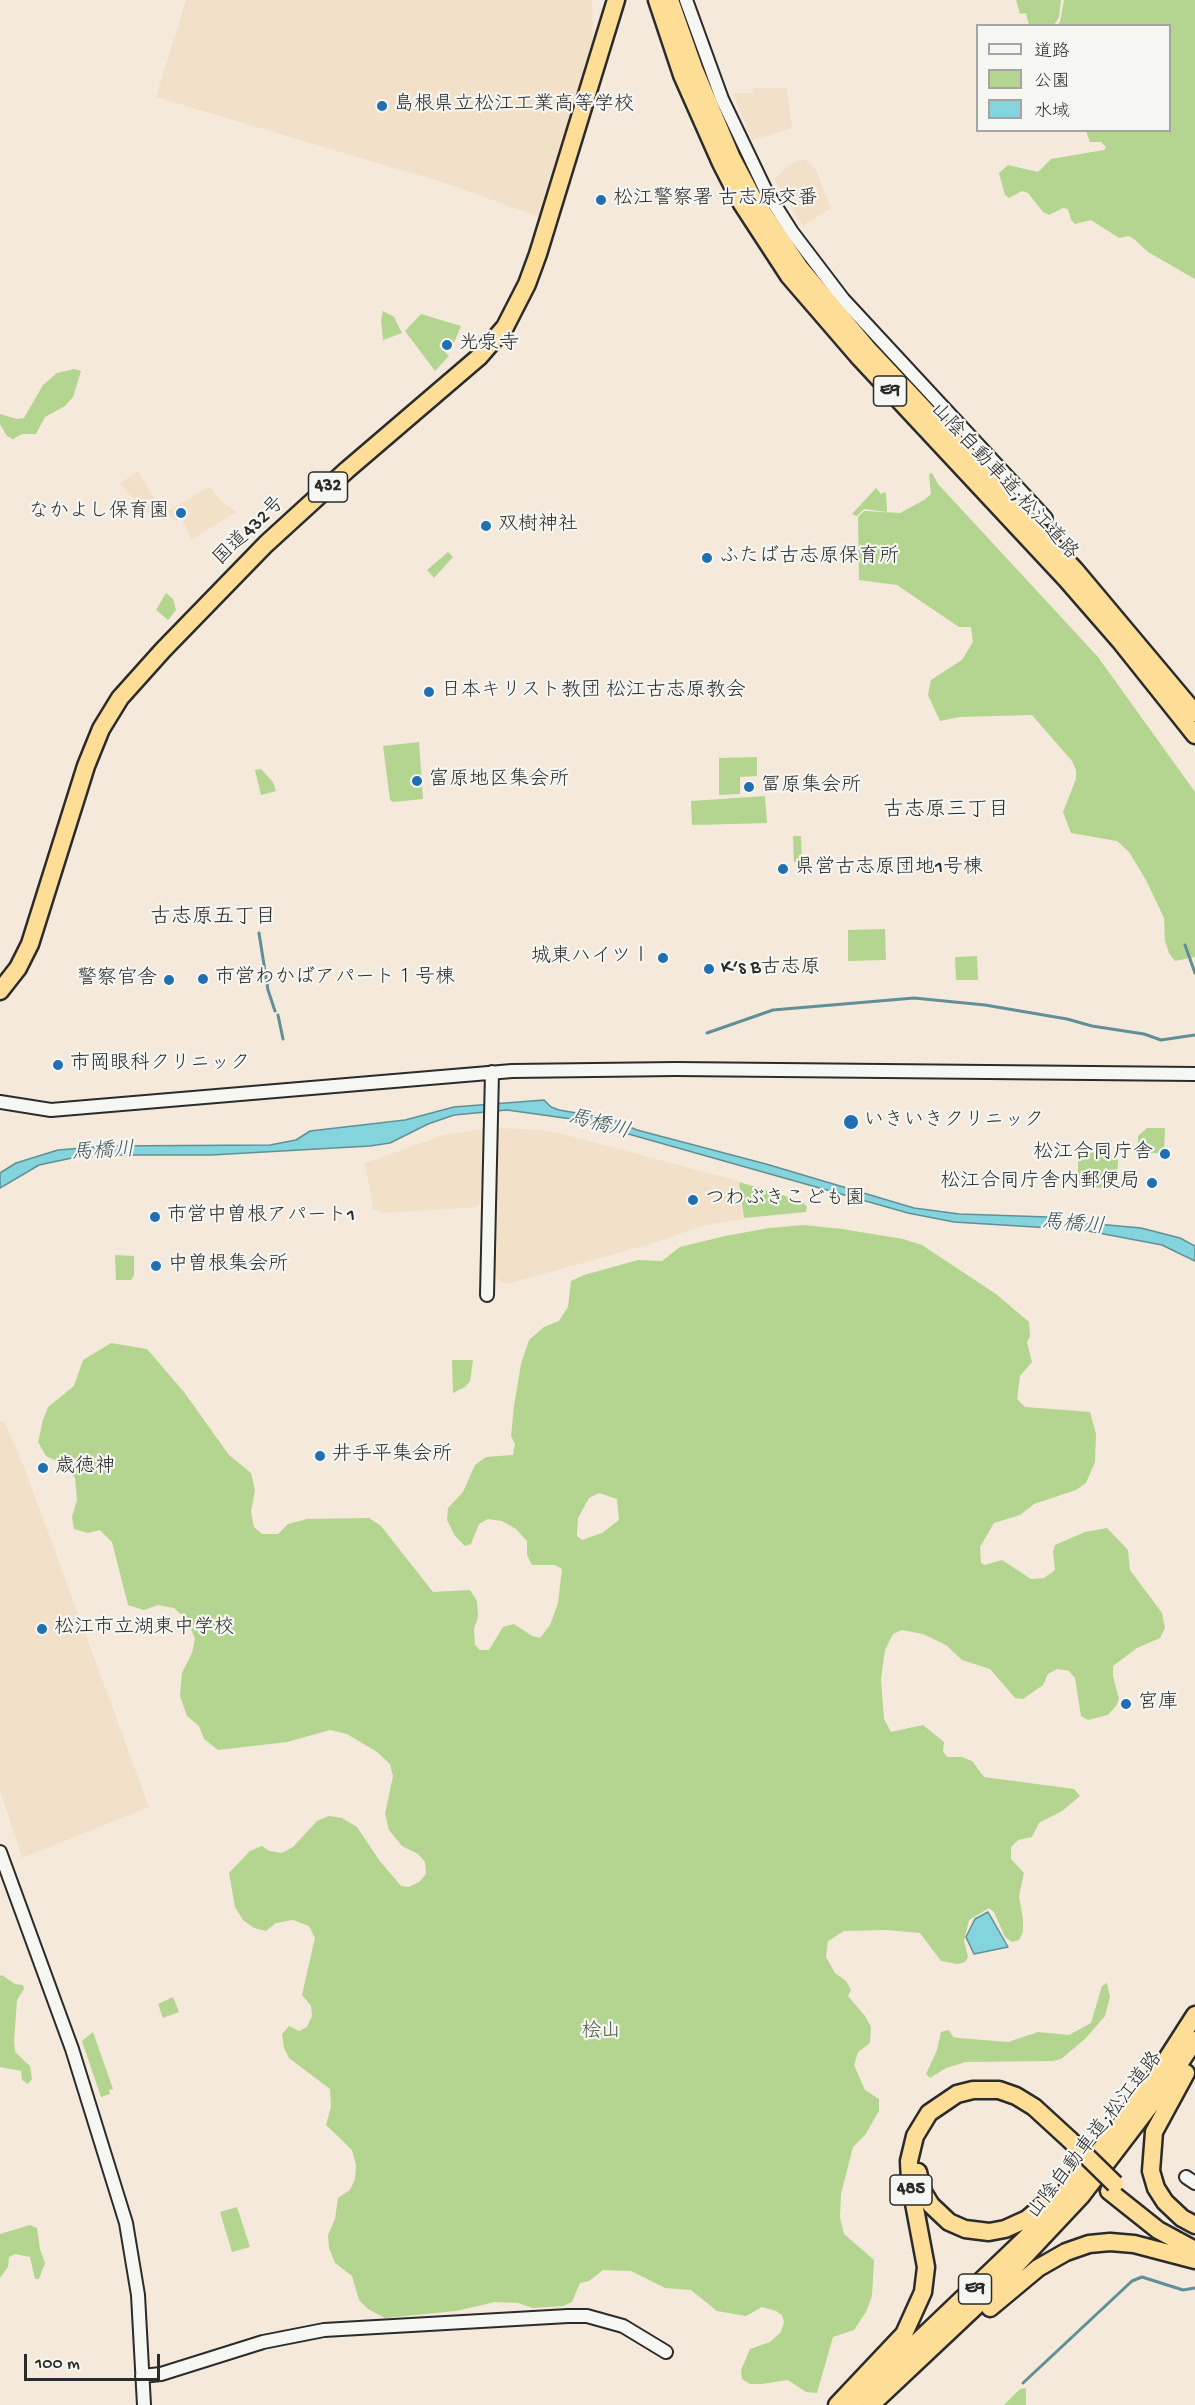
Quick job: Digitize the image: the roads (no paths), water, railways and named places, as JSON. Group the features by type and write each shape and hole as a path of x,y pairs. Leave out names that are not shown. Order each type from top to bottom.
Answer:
{"highway":[{"name":"国道432号","path":"0,991 18,968 30,944 86,766 101,729 120,698 163,650 266,544 347,470 479,357 505,327 523,292 538,254 616,0"},
{"name":"山陰自動車道;松江道路","path":"657,0 682,75 721,163 741,204 789,276 858,356 1120,641 1195,735"},
{"name":"山陰自動車道;松江道路","path":"670,0 694,68 732,158 765,217 800,268 867,348 1075,570 1195,713"},
{"path":"1120,641 1195,750"},
{"path":"1173,684 1195,708"},
{"name":"山陰自動車道;松江道路","path":"851,2405 984,2281 1072,2186 1150,2085 1195,2015"},
{"name":"山陰自動車道;松江道路","path":"871,2405 992,2292 1082,2194 1162,2091 1195,2040"},
{"path":"1195,2056 1154,2132 1151,2151 1151,2170 1156,2188 1165,2202 1182,2218 1195,2225"},
{"name":"485","path":"837,2405 904,2334 923,2292 926,2266 910,2182 909,2161 915,2136 929,2113 957,2094 973,2090 999,2090 1016,2096 1034,2107 1112,2187 1158,2230 1195,2250"},
{"name":"485","path":"1068,2143 1013,2103 989,2098 971,2098 948,2108 931,2124 920,2146 918,2175 927,2199 943,2217 965,2229 981,2232 997,2231 1019,2223 1051,2198 1072,2186"},
{"name":"485","path":"1112,2187 1195,2241"},
{"path":"914,2365 946,2349 1038,2268 1078,2247 1099,2243 1122,2243 1195,2260"}],"street":[{"path":"686,0 722,99 766,191 792,232 843,299 1047,518"},
{"path":"0,1102 51,1110 492,1072 687,1069 1195,1074"},
{"path":"487,1295 492,1072"},
{"path":"0,1852 72,2049 126,2223 138,2295 144,2405"},
{"path":"142,2376 161,2374 263,2342 324,2330 568,2316 587,2316 623,2326 666,2352"}],"water":[{"name":"馬橋川","path":"544,1100 551,1107 559,1110 611,1119 637,1130 766,1164 914,1208 959,1214 1078,1218 1086,1223 1141,1228 1180,1238 1195,1246 1195,1261 1162,1245 1083,1230 954,1222 908,1213 579,1120 507,1110 454,1115 428,1124 390,1143 370,1146 211,1155 102,1155 72,1158 39,1165 0,1188 0,1173 16,1163 58,1150 107,1146 270,1145 296,1140 310,1131 405,1120 454,1107"},
{"path":"988,1912 1008,1947 974,1954 966,1937 975,1919"}],"waterway":[{"path":"259,933 268,990 275,1011"},
{"path":"1185,945 1195,973"},
{"path":"707,1033 773,1010 914,998 985,1005 1144,1034 1161,1040 1195,1035"},
{"path":"278,1015 283,1039"},
{"path":"1023,2383 1132,2281 1142,2277 1183,2290 1195,2288"}],"place":[{"name":"島根県立松江工業高等学校","path":"382,106"},
{"name":"松江警察署 古志原交番","path":"601,200"},
{"name":"光泉寺","path":"447,345"},
{"name":"なかよし保育園","path":"181,513"},
{"name":"双樹神社","path":"486,526"},
{"name":"ふたば古志原保育所","path":"707,558"},
{"name":"日本キリスト教団 松江古志原教会","path":"429,692"},
{"name":"富原地区集会所","path":"417,781"},
{"name":"冨原集会所","path":"749,787"},
{"name":"県営古志原団地1号棟","path":"783,869"},
{"name":"城東ハイツⅠ","path":"663,958"},
{"name":"K‘s B古志原","path":"709,969"},
{"name":"市営わかばアパート１号棟","path":"203,979"},
{"name":"警察官舎","path":"169,980"},
{"name":"市岡眼科クリニック","path":"58,1065"},
{"name":"いきいきクリニック","path":"851,1122"},
{"name":"松江合同庁舎","path":"1165,1154"},
{"name":"松江合同庁舎内郵便局","path":"1152,1183"},
{"name":"つわぶきこども園","path":"693,1200"},
{"name":"市営中曽根アパート1","path":"155,1217"},
{"name":"中曽根集会所","path":"156,1266"},
{"name":"井手平集会所","path":"320,1456"},
{"name":"歳徳神","path":"43,1468"},
{"name":"松江市立湖東中学校","path":"42,1629"},
{"name":"宮庫","path":"1126,1704"}],"district":[{"name":"古志原三丁目","path":"946,812"},
{"name":"古志原五丁目","path":"213,919"}],"park label":[{"name":"桧山","path":"601,2033"}]}
